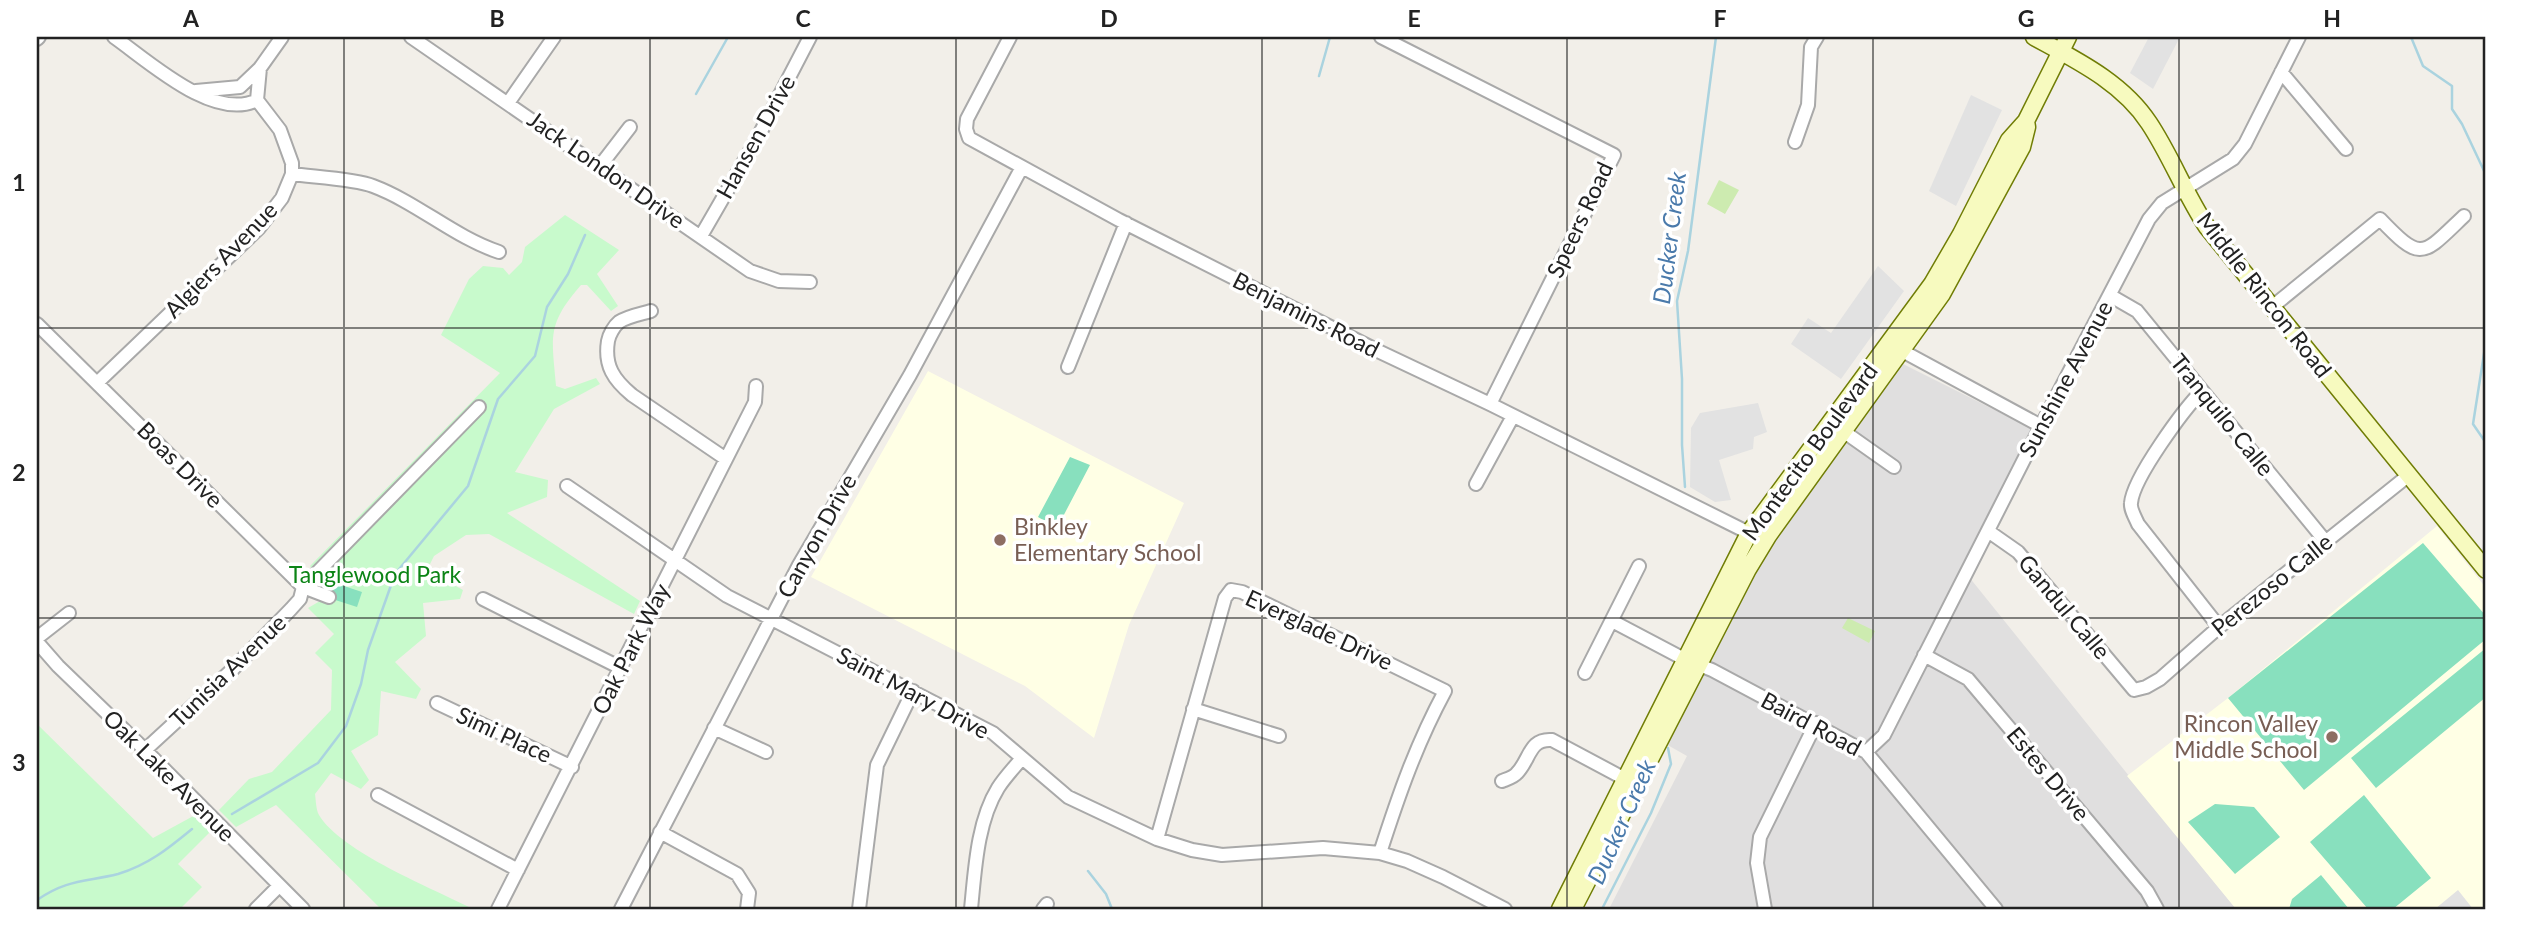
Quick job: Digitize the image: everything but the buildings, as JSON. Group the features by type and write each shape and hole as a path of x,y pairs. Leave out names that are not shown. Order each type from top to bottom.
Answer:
{"main road":[{"name":"Middle Rincon Road","path":"2034,37 2064,44 2132,101 2165,149 2183,189 2207,227 2486,570"},
{"name":"Montecito Boulevard","path":"1573,909 1692,662 1749,534 1894,347 1942,294 2022,147 2026,121 2064,44"},
{"name":"Montecito Boulevard","path":"1560,909 1625,779 1692,662 1768,536 1843,431 1894,347"}],"street":[{"path":"114,37 192,92 213,101 251,103 257,100"},
{"path":"192,92 240,87 260,68 282,37"},
{"path":"509,103 554,37"},
{"name":"Hansen Drive","path":"701,236 757,139 810,37"},
{"name":"Benjamins Road","path":"1010,37 967,119 969,138 1126,223 1380,352 1749,534"},
{"name":"Speers Road","path":"1381,37 1614,155 1490,404"},
{"path":"1795,142 1808,105 1811,47 1817,37"},
{"name":"Sunshine Avenue","path":"1866,751 1884,735 2040,426 2111,296 2149,219 2162,203 2233,159 2245,144 2299,37"},
{"name":"Jack London Drive","path":"414,38 750,271 779,281 810,282"},
{"path":"260,68 257,100 279,130 292,163 292,174 371,185 428,214 476,244 499,252"},
{"path":"2281,72 2347,149"},
{"path":"600,166 630,127"},
{"name":"Canyon Drive","path":"621,909 799,565 910,374 1022,167"},
{"name":"Algiers Avenue","path":"97,383 259,228 282,198 292,174"},
{"path":"2272,307 2380,219 2406,246 2425,249 2435,244 2464,216"},
{"path":"1068,367 1126,223"},
{"name":"Tranquilo Calle","path":"2111,296 2137,311 2326,542"},
{"path":"652,311 618,323 609,336 606,355 610,372 632,395 726,459"},
{"name":"Boas Drive","path":"37,324 303,587 329,597"},
{"path":"1894,347 2040,426"},
{"name":"Oak Park Way","path":"498,909 755,402 756,386"},
{"path":"2202,391 2189,404 2158,448 2134,491 2130,505 2138,524 2219,627"},
{"name":"Tunisia Avenue","path":"145,750 232,670 300,599 303,587 480,407"},
{"path":"1476,484 1513,416"},
{"path":"1843,431 1894,467"},
{"name":"Perezoso Calle","path":"2134,690 2160,679 2219,627 2409,475"},
{"name":"Saint Mary Drive","path":"567,486 727,596 993,733 1068,797 1157,839 1192,850 1223,855 1323,848 1380,853 1407,861 1443,877 1505,909"},
{"name":"Gandul Calle","path":"1988,531 2018,552 2134,690"},
{"path":"1585,673 1639,566"},
{"name":"Everglade Drive","path":"1157,839 1225,598 1231,590 1242,592 1445,691 1423,732 1406,773 1380,853"},
{"path":"483,599 621,668"},
{"path":"37,640 69,613"},
{"name":"Baird Road","path":"1612,621 1816,723 1866,751 1996,909"},
{"name":"Oak Lake Avenue","path":"37,640 58,666 303,909"},
{"name":"Estes Drive","path":"1924,655 1968,679 2147,891 2157,909"},
{"path":"859,909 877,765 913,691"},
{"name":"Simi Place","path":"437,703 572,767"},
{"path":"1193,709 1279,736"},
{"path":"1765,909 1757,863 1760,837 1816,723"},
{"path":"714,727 766,752"},
{"path":"1502,782 1517,774 1536,743 1543,740 1552,740 1625,779"},
{"path":"971,909 976,859 985,820 998,788 1022,758"},
{"path":"378,795 518,870"},
{"path":"660,832 737,874 750,893 747,909"},
{"path":"256,909 279,886"}],"shaded area":[{"path":"2149,37 2180,37 2153,89 2130,73"},
{"path":"1971,95 2002,110 1956,206 1929,191"},
{"path":"1878,266 1904,291 1841,379 1791,344 1808,318 1831,333"},
{"path":"1901,363 2033,429 1961,567 2236,909 1609,909 1687,756 1664,743 1769,545"},
{"name":"Binkley Elementary School","path":"928,371 1184,503 1129,625 1094,738 1025,686 811,577"},
{"path":"1758,403 1767,432 1754,437 1753,449 1719,460 1731,500 1715,502 1690,487 1691,428 1700,413"},
{"name":"Rincon Valley Middle School","path":"2437,526 2486,588 2486,909 2236,909 2127,776 2228,698"},
{"path":"2458,890 2473,909 2435,909"}],"green space":[{"path":"1719,180 1739,190 1725,214 1707,204"},
{"name":"Tanglewood Park","path":"565,215 619,250 597,274 618,306 611,311 587,285 581,285 562,311 553,343 556,386 565,389 596,378 600,384 554,409 515,472 548,480 547,497 507,513 640,601 634,614 489,534 466,535 434,556 427,570 463,590 460,599 423,603 426,636 395,662 421,689 416,699 381,691 378,735 351,751 369,780 361,789 331,773 315,794 319,815 330,829 347,842 367,856 473,909 381,909 276,805 236,827 219,810 249,779 272,772 331,710 332,670 315,653 334,634 308,608 320,601 325,588 310,566 500,373 441,335 469,279 483,266 503,268 509,275 522,262 525,247"},
{"path":"1070,457 1090,465 1057,528 1038,517"},
{"path":"2423,543 2486,616 2486,639 2304,790 2228,698"},
{"path":"332,582 362,592 357,607 326,597"},
{"path":"1848,618 1875,631 1869,643 1842,628"},
{"path":"2486,648 2486,697 2376,788 2351,758"},
{"path":"37,724 153,838 197,814 213,829 178,864 202,887 180,909 37,909"},
{"path":"2364,795 2431,878 2393,909 2368,909 2310,842"},
{"path":"2215,804 2254,807 2280,837 2235,874 2188,822"},
{"path":"2321,875 2349,909 2289,909 2292,899"}],"waterway":[{"path":"696,94 728,37"},
{"path":"1319,76 1330,37"},
{"name":"Ducker Creek","path":"1685,487 1677,301 1688,251 1716,37"},
{"path":"2411,37 2423,66 2452,86 2452,109 2486,175"},
{"path":"232,814 318,763 346,726 361,684 368,650 395,574 468,486 498,399 535,356 547,307 568,274 585,235"},
{"path":"2486,341 2473,424 2486,443"},
{"name":"Ducker Creek","path":"1602,909 1651,813 1671,764 1668,748"},
{"path":"37,900 58,888 118,874 139,866 192,829"},
{"path":"1088,871 1106,894 1112,909"}],"place":[{"name":"Binkley Elementary School","path":"1000,540"},
{"name":"Rincon Valley Middle School","path":"2332,737"}]}
